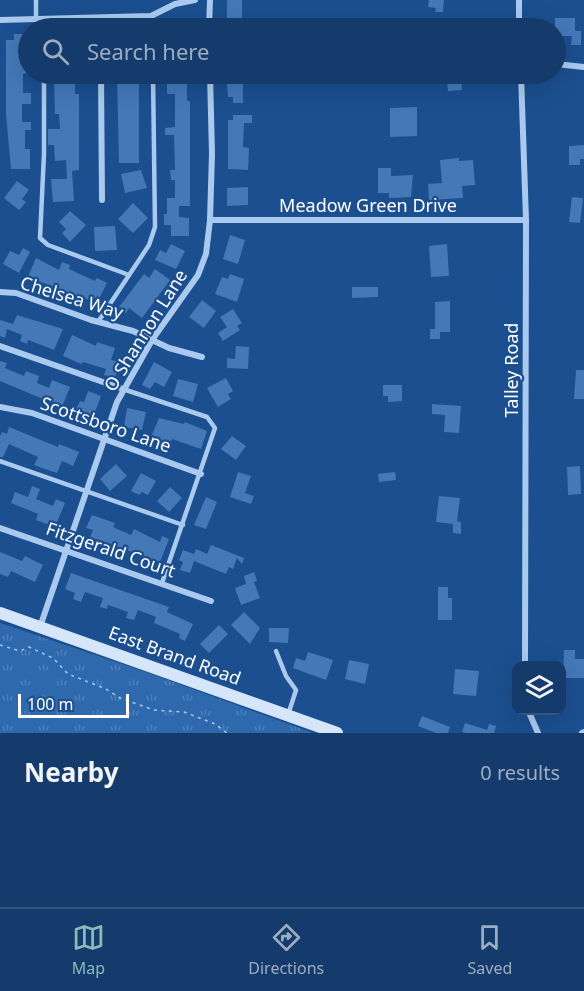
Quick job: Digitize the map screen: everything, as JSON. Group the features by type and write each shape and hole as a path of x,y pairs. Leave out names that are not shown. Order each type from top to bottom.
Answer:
{"main road":[{"name":"East Brand Road","path":"0,613 337,733"}],"street":[{"path":"117,18 151,16 175,4 195,0"},
{"path":"209,18 210,0"},
{"path":"519,0 519,18"},
{"path":"0,20 18,20"},
{"path":"566,65 584,67"},
{"path":"101,84 102,200"},
{"name":"O Shannon Lane","path":"40,627 123,389 152,340 198,274 206,254 210,220 210,84"},
{"name":"Talley Road","path":"520,84 526,220 525,661"},
{"name":"Meadow Green Drive","path":"210,220 526,220"},
{"name":"Chelsea Way","path":"0,292 16,293 98,322 133,331 202,357"},
{"path":"0,346 123,389"},
{"name":"Scottsboro Lane","path":"0,407 32,413 201,474"},
{"name":"Fitzgerald Court","path":"0,528 67,549 211,601"},
{"path":"530,715 538,733"}],"lane":[{"path":"36,0 40,18"},
{"path":"44,84 44,154 40,238 48,245 129,275"},
{"path":"98,322 149,245 155,227 153,84"},
{"path":"123,389 210,420 215,428 162,584"},
{"path":"0,461 183,525"},
{"path":"276,651 286,676 296,690 288,715"}],"path":[{"path":"0,645 20,651 28,647 46,654 68,674 106,689 120,698 154,710 184,712 215,724 227,733"}],"green space":[{"path":"0,623 146,672 313,733 0,733"}],"building":[{"path":"227,0 242,0 242,18 227,18"},
{"path":"429,0 444,0 443,12 435,12 436,8 428,7"},
{"path":"566,18 575,18 575,31 581,31 581,45 571,45 572,36 566,36"},
{"path":"14,34 18,34 18,84 23,84 23,93 31,93 31,104 22,104 22,122 31,122 31,130 25,130 25,149 30,149 30,169 11,169 6,114 6,40 14,40"},
{"path":"54,84 75,84 75,94 79,94 79,170 72,171 74,201 53,202 51,179 67,179 66,160 55,161 54,145 48,145 48,129 60,129 59,114 55,114"},
{"path":"117,84 139,84 139,163 119,163"},
{"path":"167,84 187,84 187,101 190,101 190,206 179,206 179,217 189,218 189,236 171,236 171,225 164,225 167,198 175,198 175,180 171,180 170,170 175,170 174,135 165,135 165,128 175,127 175,94 167,94"},
{"path":"227,84 243,84 243,103 233,103 233,97 228,97"},
{"path":"447,84 462,84 462,90 448,91"},
{"path":"417,107 417,136 390,137 390,108"},
{"path":"233,115 252,115 252,123 244,123 243,147 249,148 248,170 228,169 228,120 233,120"},
{"path":"584,145 584,159 580,159 580,165 569,165 569,146"},
{"path":"459,158 459,161 473,160 475,185 462,186 463,198 429,200 428,184 442,183 440,160"},
{"path":"378,168 391,168 391,176 413,175 411,197 389,198 389,193 378,193"},
{"path":"141,170 147,188 125,193 121,174"},
{"path":"17,181 29,190 22,199 26,202 19,210 4,198"},
{"path":"248,187 248,205 227,206 227,188"},
{"path":"572,197 583,198 580,223 569,222"},
{"path":"133,203 148,218 133,233 118,219"},
{"path":"70,211 86,225 70,242 62,233 66,229 59,222"},
{"path":"115,226 117,250 95,251 94,227"},
{"path":"230,235 245,240 238,264 223,259"},
{"path":"171,244 185,251 176,269 155,260 160,250 166,253"},
{"path":"447,244 449,276 431,277 429,246"},
{"path":"23,248 30,252 19,273 3,264 10,251 19,255"},
{"path":"36,258 59,270 62,262 70,265 69,269 95,281 97,278 107,283 97,303 28,277"},
{"path":"155,269 170,280 142,318 129,308 126,313 119,307 144,274 149,278"},
{"path":"230,274 244,279 237,302 215,294 222,277 228,279"},
{"path":"352,287 378,287 378,297 352,298"},
{"path":"202,300 216,311 204,328 189,317"},
{"path":"450,301 450,332 440,332 440,339 430,339 430,329 435,329 435,302"},
{"path":"233,309 242,323 237,326 240,330 223,341 218,333 227,327 220,317"},
{"path":"17,315 63,329 54,350 28,340 27,344 20,341 22,335 7,329 5,338 0,336 0,320 13,324"},
{"path":"72,335 96,346 97,342 115,348 111,360 120,362 115,378 104,375 106,369 83,362 81,364 63,356"},
{"path":"236,346 249,347 248,369 227,368 227,358 235,359"},
{"path":"0,361 7,363 5,368 24,376 26,371 39,376 37,383 49,388 52,380 70,387 62,407 0,381"},
{"path":"154,362 172,372 164,387 155,382 150,389 142,385"},
{"path":"576,370 584,370 584,399 574,399"},
{"path":"226,378 233,391 228,394 231,399 218,407 207,388"},
{"path":"178,379 198,384 193,402 173,396"},
{"path":"383,385 402,385 402,401 388,402 388,396 383,396"},
{"path":"88,391 101,396 93,417 76,410 80,401 84,402"},
{"path":"432,404 461,406 459,433 444,432 445,415 432,414"},
{"path":"127,408 146,412 142,430 124,427"},
{"path":"159,418 184,424 185,422 207,431 201,449 172,439 169,444 151,437"},
{"path":"9,427 58,447 59,444 79,452 73,466 62,461 57,473 42,468 34,465 38,457 9,444 3,457 0,457 0,436 2,432 7,434"},
{"path":"232,436 246,446 236,460 221,449"},
{"path":"116,464 127,476 110,491 100,479"},
{"path":"580,466 581,494 568,495 567,467"},
{"path":"238,472 251,476 245,493 254,496 251,504 230,497"},
{"path":"395,472 396,480 379,482 378,474"},
{"path":"141,473 156,481 148,495 142,492 139,495 131,491"},
{"path":"32,486 40,489 36,499 53,506 56,499 65,503 55,527 36,520 38,514 11,503 15,492 28,497"},
{"path":"170,487 182,498 169,512 157,501"},
{"path":"439,496 460,498 457,521 461,522 461,534 453,533 453,524 436,522"},
{"path":"206,497 217,502 206,529 194,525"},
{"path":"92,515 115,523 113,527 131,535 134,529 160,542 162,536 169,539 160,562 90,537 93,530 86,528"},
{"path":"211,545 244,558 242,564 237,558 233,569 229,567 226,574 194,561 190,573 180,570 183,562 179,560 183,550 194,554 196,549 207,554"},
{"path":"0,552 22,561 25,556 43,565 35,582 11,571 8,577 0,574"},
{"path":"254,572 257,581 254,582 260,598 241,605 235,588 246,584 244,576"},
{"path":"71,573 169,607 167,612 193,624 185,641 179,638 180,634 154,623 156,617 138,610 134,620 126,618 128,612 108,605 107,609 100,607 103,598 85,592 81,602 73,599 75,593 65,589"},
{"path":"438,587 448,587 448,598 452,598 452,620 438,620"},
{"path":"244,612 260,628 250,644 231,625"},
{"path":"219,625 228,634 209,653 200,644"},
{"path":"269,628 289,628 288,643 269,642"},
{"path":"564,650 575,650 575,659 584,659 584,678 566,678 566,661 564,661"},
{"path":"308,652 333,660 326,680 293,668 296,658 305,661"},
{"path":"349,660 369,664 365,684 345,679"},
{"path":"455,669 479,671 476,696 453,694"},
{"path":"422,716 450,727 448,733 436,733 418,726"},
{"path":"465,723 487,730 489,724 496,726 494,733 466,733 462,732"}]}
